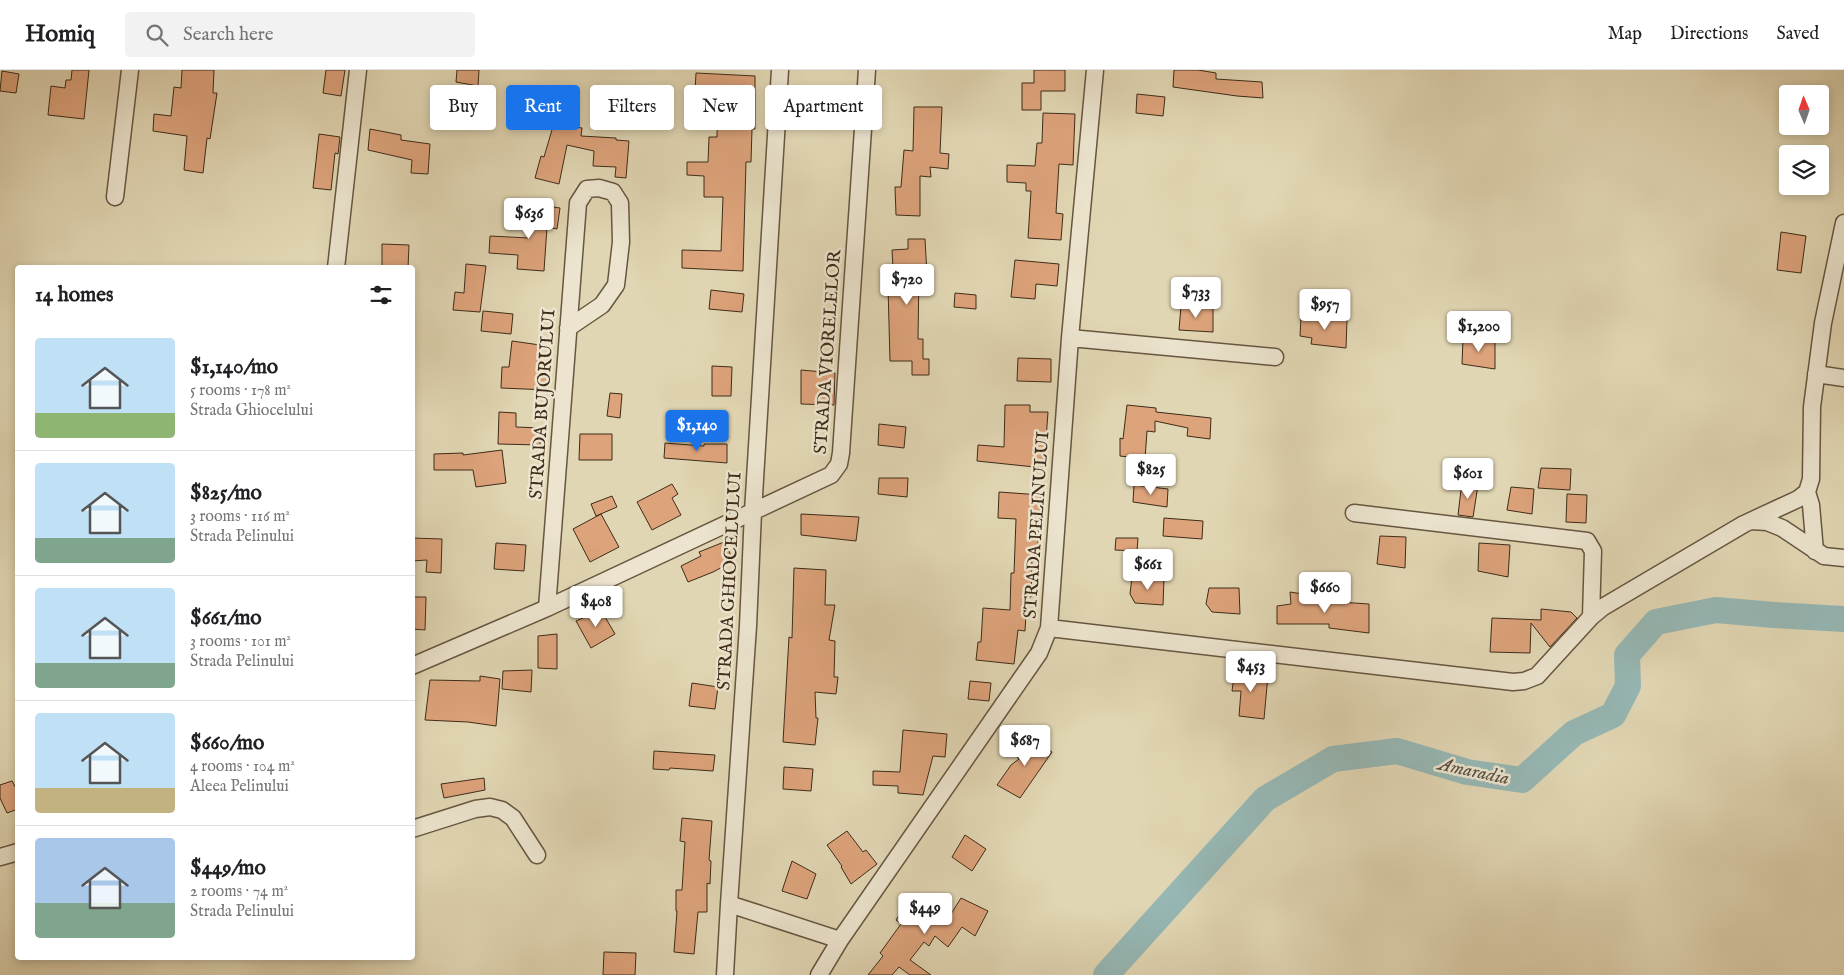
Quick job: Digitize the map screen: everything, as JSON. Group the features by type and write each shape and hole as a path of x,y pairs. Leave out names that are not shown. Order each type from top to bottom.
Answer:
{"street":[{"path":"115,197 130,70"},
{"path":"336,265 358,70"},
{"name":"STRADA GHIOCELULUI","path":"725,975 748,626 753,512 780,70"},
{"name":"STRADA VIORELELOR","path":"415,665 547,608 831,475 839,464 842,443 867,70"},
{"name":"STRADA PELINULUI","path":"819,975 840,940 1040,653 1049,628 1070,338 1095,70"},
{"name":"STRADA BUJORULUI","path":"547,608 568,328 578,203 587,190 599,188 613,192 620,203 621,242 616,285 602,305 568,328"},
{"path":"1815,551 1811,505 1807,492 1811,479 1812,407 1823,323 1844,223"},
{"path":"1070,338 1275,357"},
{"path":"1816,374 1844,378"},
{"path":"1049,628 1513,682 1524,681 1537,676 1603,607 1752,520 1798,499 1807,492"},
{"path":"1354,513 1587,541 1593,551 1591,618"},
{"path":"1752,520 1768,522 1782,528 1824,556 1844,558"},
{"path":"415,828 475,809 490,807 502,810 513,818 537,856"},
{"path":"0,857 15,853"},
{"path":"729,904 840,940"}],"building":[{"path":"72,70 89,70 84,119 48,115 51,86 65,88 66,80 71,80"},
{"path":"182,70 214,70 213,93 217,93 210,139 207,138 203,173 184,170 187,136 153,131 154,114 171,116 174,87 181,88"},
{"path":"326,70 345,70 341,96 323,93"},
{"path":"457,70 479,70 478,85 456,82"},
{"path":"1034,70 1065,70 1065,91 1041,91 1041,110 1022,110 1022,83 1034,83"},
{"path":"1174,70 1198,70 1216,73 1216,79 1262,82 1263,98 1173,87"},
{"path":"2,71 19,74 16,93 0,91"},
{"path":"696,73 755,76 755,85 695,85"},
{"path":"1137,94 1165,97 1163,116 1136,113"},
{"path":"914,107 942,107 940,153 949,154 948,169 930,167 931,177 920,176 920,216 896,215 895,187 901,187 904,150 913,151"},
{"path":"1043,113 1075,114 1073,165 1059,164 1056,213 1063,214 1061,240 1028,238 1031,191 1026,191 1026,183 1007,182 1007,165 1035,166 1037,143 1042,143"},
{"path":"580,128 582,128 581,136 616,138 616,140 629,141 626,178 615,177 616,167 593,166 594,151 567,145 559,184 535,178 541,156 544,157 552,130 580,130"},
{"path":"370,129 401,135 401,140 430,144 428,174 411,173 412,160 368,150"},
{"path":"717,130 752,130 751,162 746,162 743,271 682,268 682,250 721,251 723,197 704,197 704,176 687,175 687,162 708,162 709,137 717,137"},
{"path":"319,134 340,137 338,154 335,153 331,190 313,188"},
{"path":"533,204 560,208 557,229 547,227 544,271 517,269 518,255 489,253 490,236 529,238"},
{"path":"1781,232 1806,236 1801,273 1777,270"},
{"path":"908,239 925,239 927,274 919,274 918,339 923,339 923,359 929,359 929,375 912,375 912,361 890,361 888,287 894,287 892,250 908,249"},
{"path":"382,244 409,245 408,265 382,265"},
{"path":"1015,260 1059,264 1057,286 1036,284 1035,299 1011,297"},
{"path":"466,264 486,266 480,312 453,310 455,292 464,293"},
{"path":"711,290 744,294 742,312 709,309"},
{"path":"955,293 976,295 976,309 954,307"},
{"path":"1181,306 1213,308 1213,332 1179,330"},
{"path":"483,311 513,314 511,334 481,331"},
{"path":"1301,316 1347,320 1346,348 1311,344 1312,338 1300,336"},
{"path":"1463,338 1495,342 1495,369 1462,364"},
{"path":"512,341 540,345 537,369 549,369 548,390 501,388 502,367 509,367"},
{"path":"1018,358 1051,359 1051,382 1017,381"},
{"path":"712,366 732,367 731,396 712,396"},
{"path":"801,370 835,373 834,405 801,404"},
{"path":"610,393 622,394 620,418 607,416"},
{"path":"1005,405 1030,405 1030,412 1048,412 1044,468 977,461 978,445 1004,447"},
{"path":"1127,405 1156,408 1156,412 1211,418 1210,439 1187,436 1188,428 1155,421 1155,432 1147,431 1145,459 1120,456 1120,438 1123,439"},
{"path":"499,412 516,413 516,427 541,428 540,445 498,444"},
{"path":"879,424 906,427 904,448 878,445"},
{"path":"580,434 612,434 612,460 579,460"},
{"path":"665,443 704,446 704,444 727,444 727,463 664,458"},
{"path":"502,450 506,483 476,487 473,470 434,470 434,454 463,453 463,455"},
{"path":"1541,468 1571,469 1570,490 1538,488"},
{"path":"879,478 908,478 907,497 878,494"},
{"path":"1462,482 1478,485 1473,517 1458,515"},
{"path":"672,484 678,494 672,498 681,515 652,530 637,502"},
{"path":"1134,485 1168,489 1167,507 1133,502"},
{"path":"1511,487 1534,489 1532,514 1507,510"},
{"path":"999,492 1041,495 1037,560 1032,560 1031,597 1027,597 1025,631 1018,630 1014,664 976,660 978,642 981,642 983,608 1010,610 1011,573 1014,573 1016,519 998,518"},
{"path":"1567,494 1587,495 1586,523 1566,522"},
{"path":"612,496 617,507 596,516 591,504"},
{"path":"601,514 619,547 590,562 573,529"},
{"path":"801,514 859,517 856,541 801,535"},
{"path":"1164,518 1203,521 1202,539 1163,536"},
{"path":"1380,536 1406,537 1405,568 1377,564"},
{"path":"415,538 442,539 441,573 426,572 427,560 415,561"},
{"path":"1116,538 1138,538 1137,551 1115,550"},
{"path":"724,542 734,561 688,582 681,566 701,556 699,552"},
{"path":"496,543 526,545 524,571 494,569"},
{"path":"1479,543 1510,545 1508,577 1478,571"},
{"path":"794,568 826,570 825,605 835,605 829,640 835,641 834,677 838,677 836,694 815,692 816,718 818,718 815,745 783,742 789,637 792,638"},
{"path":"1132,577 1164,579 1163,605 1135,603 1130,594"},
{"path":"1209,588 1239,588 1240,614 1212,612 1206,604"},
{"path":"1290,592 1309,595 1309,600 1369,604 1369,633 1329,628 1329,624 1277,624 1277,606 1291,604"},
{"path":"415,597 426,597 425,630 415,629"},
{"path":"1541,609 1571,612 1577,618 1550,647 1531,623 1530,653 1490,652 1492,618 1541,620"},
{"path":"601,610 615,634 591,648 576,621"},
{"path":"557,634 557,669 538,668 538,636"},
{"path":"1235,669 1268,675 1264,719 1239,716 1241,691 1232,691"},
{"path":"532,670 531,692 502,689 503,671"},
{"path":"480,676 500,679 496,726 468,722 425,720 430,680 480,681"},
{"path":"970,681 991,683 989,701 968,699"},
{"path":"692,683 718,687 715,709 689,706"},
{"path":"903,730 947,734 945,757 933,756 923,795 898,793 898,786 873,785 873,771 900,772"},
{"path":"1027,735 1052,752 1020,798 997,785 1011,765 1019,759 1013,753"},
{"path":"654,751 715,755 713,771 670,768 669,770 653,769"},
{"path":"784,767 813,769 811,791 783,789"},
{"path":"484,778 485,790 444,798 441,784"},
{"path":"12,781 15,786 15,810 7,813 0,798 0,785"},
{"path":"682,818 712,821 709,860 711,861 710,884 707,883 707,912 698,912 694,954 674,952 677,911 676,890 682,890 685,842 680,841"},
{"path":"847,831 863,852 866,850 877,864 851,884 842,866 827,845"},
{"path":"965,835 986,849 972,871 952,857"},
{"path":"792,861 816,874 807,899 782,891"},
{"path":"961,898 988,911 975,936 962,927 948,947 935,936 929,946 924,942 910,960 931,975 910,975 899,967 892,975 868,975 883,956 880,953 901,924 896,920 908,902 914,906 916,900 946,922"},
{"path":"604,952 636,953 635,975 603,975"}],"waterway":[{"name":"Amaradia","path":"1106,975 1265,799 1333,759 1397,751 1467,772 1522,780 1574,733 1613,715 1628,686 1627,655 1656,622 1716,610 1844,619"}]}
